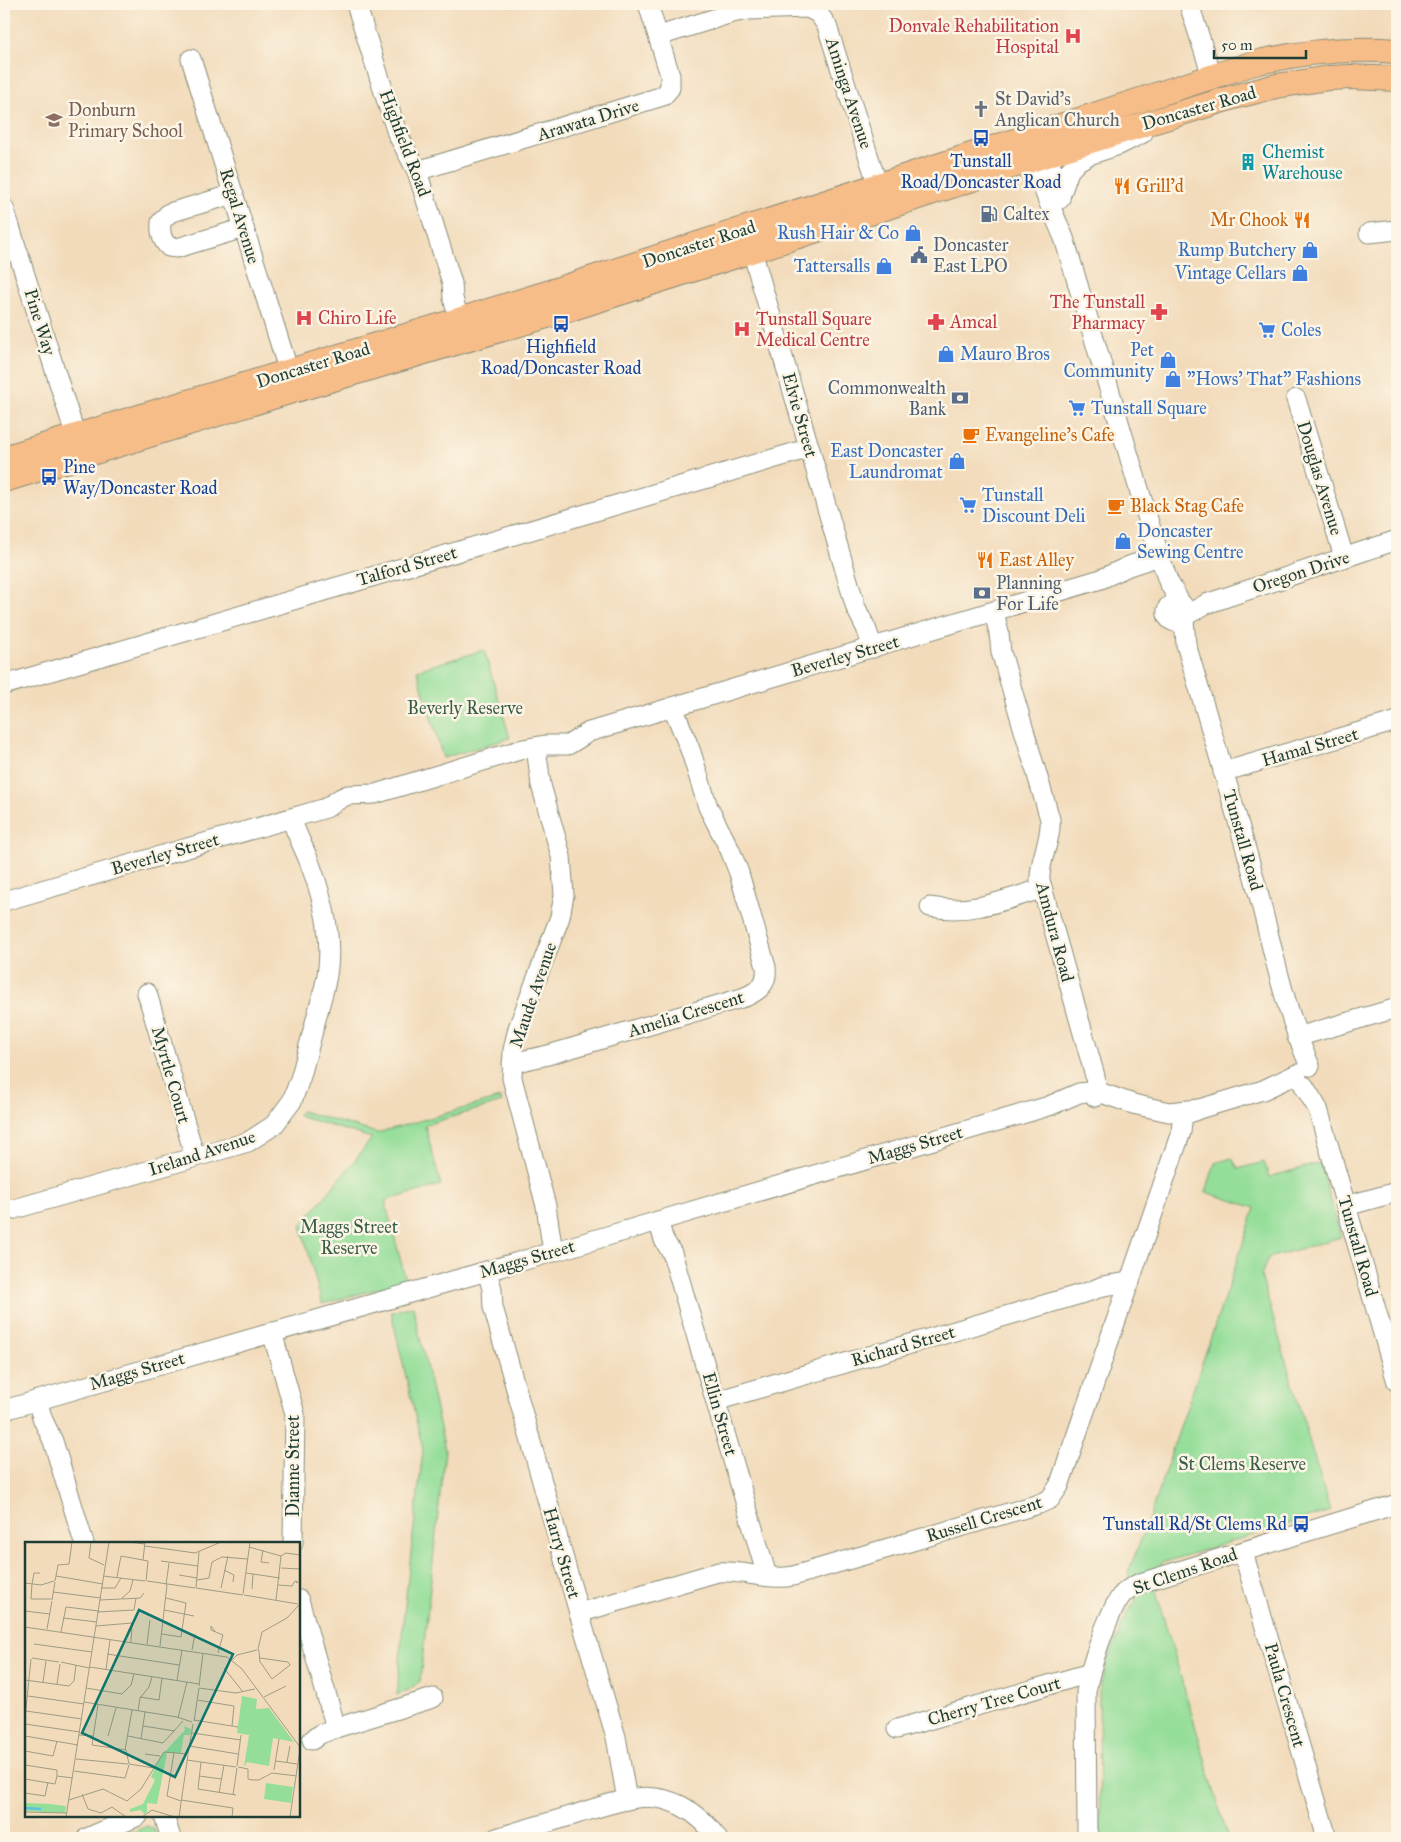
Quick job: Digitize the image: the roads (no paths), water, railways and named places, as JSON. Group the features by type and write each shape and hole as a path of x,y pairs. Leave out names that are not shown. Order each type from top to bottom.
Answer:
{"main road":[{"name":"Doncaster Road","path":"4,480 264,399 466,326 1032,134 1212,76 1271,59 1332,50 1386,50 1397,42"},
{"path":"1332,50 1353,62 1354,69 1351,77"},
{"name":"Doncaster Road","path":"4,458 289,372 752,251 1189,109 1276,86 1329,78 1397,79"}],"street":[{"name":"Highfield Road","path":"356,4 397,133 417,170 452,283 461,296 466,326"},
{"name":"Arawata Drive","path":"417,170 664,96 670,88 671,78 648,4"},
{"path":"1189,4 1212,76"},
{"path":"658,36 739,11 815,7"},
{"name":"Aminga Avenue","path":"815,7 827,26 878,186"},
{"name":"Regal Avenue","path":"191,59 289,372"},
{"name":"Tunstall Road","path":"1060,197 1069,171 1081,159 1119,145 1189,109"},
{"name":"Tunstall Road","path":"1032,134 1040,157 1052,170 1060,197 1064,238"},
{"name":"Tunstall Road","path":"1040,157 1038,174 1064,238 1163,568 1179,612 1186,644 1255,880 1272,950 1297,1037 1305,1077 1318,1110 1397,1382"},
{"path":"234,194 169,213 162,222 161,234 163,241 169,247 177,248 244,228"},
{"name":"Pine Way","path":"4,208 76,437"},
{"path":"1369,233 1397,230"},
{"name":"Elvie Street","path":"752,251 856,608 866,628 868,649"},
{"name":"Douglas Avenue","path":"1296,399 1344,557"},
{"name":"Talford Street","path":"4,685 810,448"},
{"name":"Oregon Drive","path":"1179,612 1397,540"},
{"name":"Beverley Street","path":"4,901 296,816 326,808 352,808 375,794 535,747 568,745 589,732 1101,580 1129,566 1163,568"},
{"name":"Amdura Road","path":"990,613 992,635 1001,652 1050,819 1050,832 1040,874 1041,889 1099,1094"},
{"name":"Amelia Crescent","path":"512,1063 541,1057 745,997 753,994 763,985 766,977 766,967 739,873 705,799 677,706"},
{"name":"Hamal Street","path":"1223,772 1397,721"},
{"name":"Maude Avenue","path":"535,747 541,785 560,856 564,895 560,917 518,1028 512,1063 514,1089 558,1250"},
{"name":"Ireland Avenue","path":"4,1212 248,1142 267,1131 287,1109 296,1091 326,985 330,943 326,920 296,816"},
{"path":"930,907 951,910 976,908 1041,889"},
{"name":"Myrtle Court","path":"146,993 195,1157"},
{"path":"1297,1037 1397,1008"},
{"path":"1099,1094 1132,1104 1160,1117 1181,1114 1305,1077"},
{"name":"Maggs Street","path":"4,1410 663,1220 1049,1106 1079,1093 1099,1094"},
{"name":"Russell Crescent","path":"579,1613 718,1572 734,1572 780,1578 802,1574 1039,1504 1050,1499 1059,1486 1128,1288 1180,1132 1181,1114"},
{"path":"1346,1206 1397,1192"},
{"name":"Ellin Street","path":"663,1220 664,1240 672,1253 767,1576"},
{"name":"Harry Street","path":"483,1272 484,1290 493,1307 616,1737 627,1800"},
{"name":"Richard Street","path":"716,1402 1091,1291 1128,1288"},
{"name":"Dianne Street","path":"272,1332 295,1414 293,1542"},
{"path":"41,1399 43,1420 54,1441 84,1542"},
{"name":"St Clems Road","path":"1087,1836 1086,1704 1090,1673 1110,1619 1126,1592 1140,1583 1396,1505"},
{"name":"Paula Crescent","path":"1243,1552 1327,1838"},
{"path":"300,1603 336,1728"},
{"name":"Cherry Tree Court","path":"898,1729 1090,1673"},
{"path":"312,1740 320,1734 336,1728 433,1698"},
{"path":"496,1838 627,1800 649,1797 679,1805 703,1820 717,1838"},
{"path":"87,1838 136,1817"},
{"path":"164,1817 171,1838"}],"place":[{"name":"Donvale Rehabilitation Hospital","path":"1073,36"},
{"name":"St David's Anglican Church","path":"981,109"},
{"name":"Donburn Primary School","path":"54,120"},
{"name":"Tunstall Road/Doncaster Road","path":"981,138"},
{"name":"Chemist Warehouse","path":"1248,162"},
{"name":"Grill'd","path":"1122,186"},
{"name":"Caltex","path":"989,214"},
{"name":"Mr Chook","path":"1302,220"},
{"name":"Rush Hair & Co","path":"913,233"},
{"name":"Rump Butchery","path":"1310,250"},
{"name":"Doncaster East LPO","path":"919,255"},
{"name":"Tattersalls","path":"884,266"},
{"name":"Vintage Cellars","path":"1300,273"},
{"name":"The Tunstall Pharmacy","path":"1159,312"},
{"name":"Chiro Life","path":"304,318"},
{"name":"Amcal","path":"936,322"},
{"name":"Highfield Road/Doncaster Road","path":"561,324"},
{"name":"Tunstall Square Medical Centre","path":"742,329"},
{"name":"Coles","path":"1267,330"},
{"name":"Mauro Bros","path":"946,354"},
{"name":"Pet Community","path":"1168,360"},
{"name":"\"Hows' That\" Fashions","path":"1173,379"},
{"name":"Commonwealth Bank","path":"960,398"},
{"name":"Tunstall Square","path":"1077,408"},
{"name":"Evangeline's Cafe","path":"971,435"},
{"name":"East Doncaster Laundromat","path":"957,461"},
{"name":"Pine Way/Doncaster Road","path":"49,477"},
{"name":"Tunstall Discount Deli","path":"968,505"},
{"name":"Black Stag Cafe","path":"1116,506"},
{"name":"Doncaster Sewing Centre","path":"1123,541"},
{"name":"East Alley","path":"985,560"},
{"name":"Planning For Life","path":"982,593"},
{"name":"Tunstall Rd/St Clems Rd","path":"1301,1524"}],"park label":[{"name":"Beverly Reserve","path":"465,708"},
{"name":"Maggs Street Reserve","path":"349,1237"},
{"name":"St Clems Reserve","path":"1242,1464"}]}
